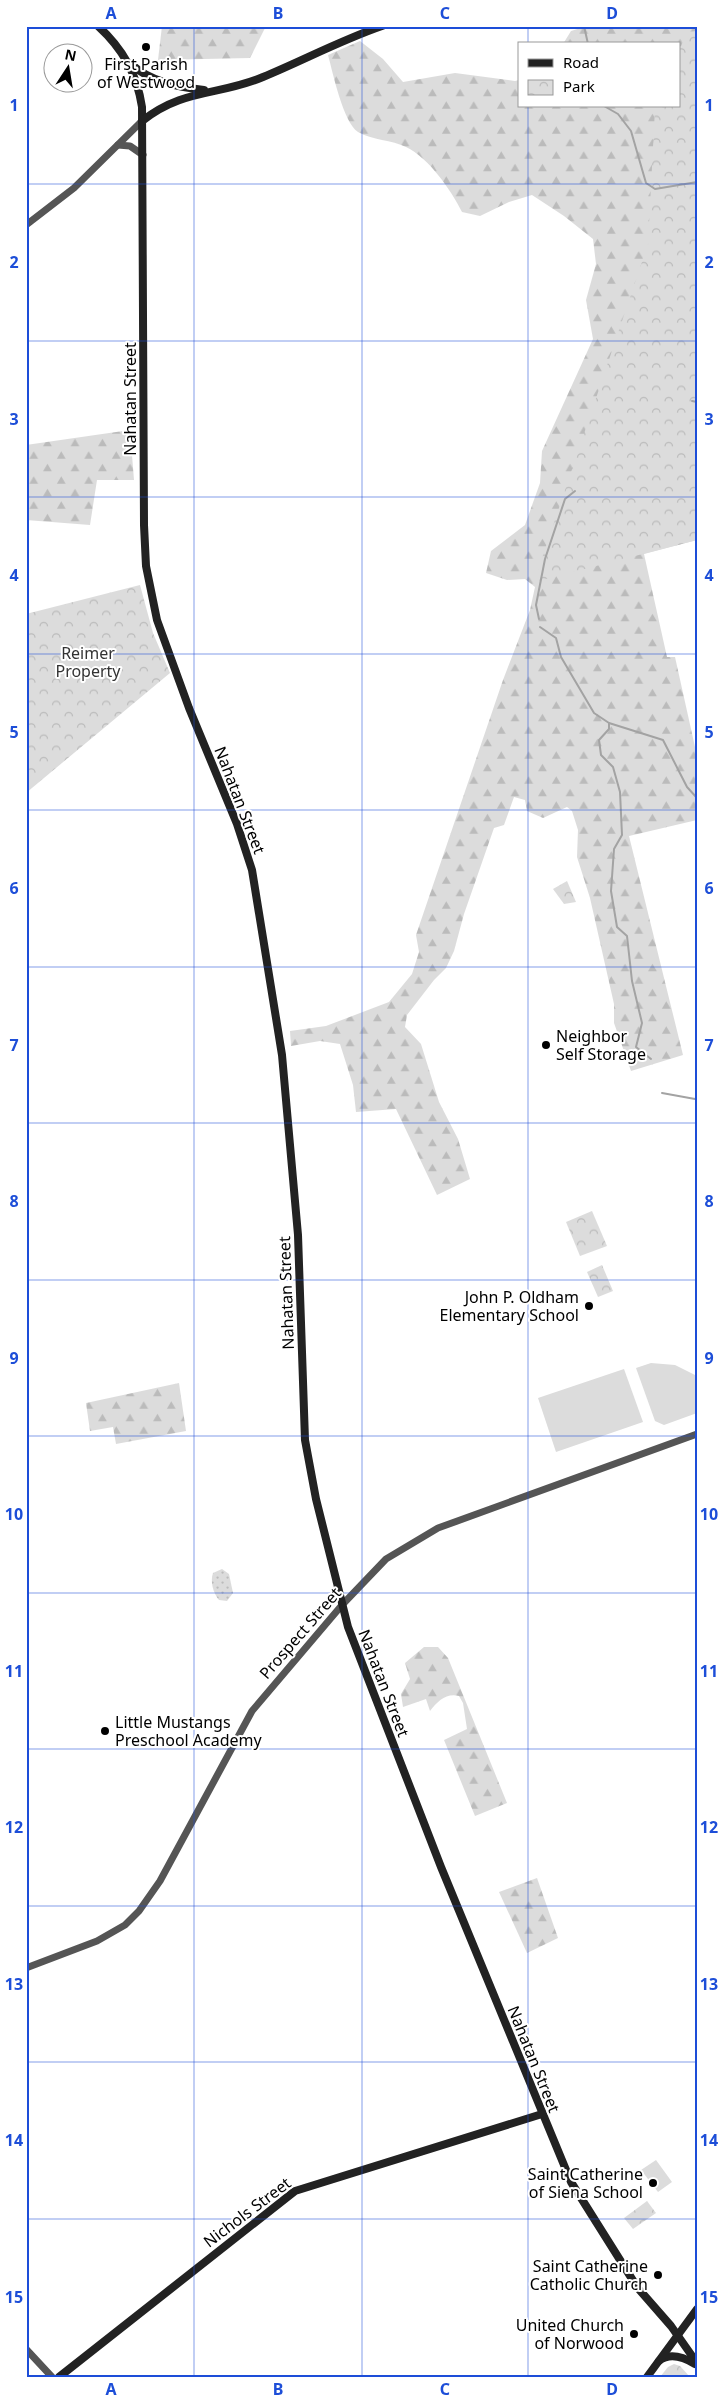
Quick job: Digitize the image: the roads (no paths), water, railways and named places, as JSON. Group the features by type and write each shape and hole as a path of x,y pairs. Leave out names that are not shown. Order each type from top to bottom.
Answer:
{"main road":[{"name":"Nahatan Street","path":"98,26 126,59 140,93 143,155 144,525 146,566 157,620 189,708 237,824 252,870 282,1055 298,1241 305,1440 316,1499 342,1605 348,1627 377,1705 560,2158 582,2201 637,2287 678,2335 697,2364"},
{"path":"142,121 165,105 209,91 262,78 313,54 382,26"},
{"path":"126,59 143,73 170,84 209,91"},
{"name":"Nichols Street","path":"59,2377 295,2191 542,2114"},
{"path":"647,2377 697,2309"},
{"path":"658,2362 662,2358 672,2356 697,2364"}],"street":[{"path":"26,225 74,188 142,121"},
{"path":"117,145 130,146 143,155"},
{"name":"Prospect Street","path":"26,1968 97,1941 125,1925 139,1911 160,1882 252,1711 342,1605 386,1559 426,1534 697,1434"},
{"path":"26,2348 52,2377"}],"waterway":[{"path":"584,26 588,42"},
{"path":"608,108 618,114 631,131 646,183 655,189 697,182"},
{"path":"692,401 697,402"},
{"path":"539,619 536,605 545,559 565,499 575,491"},
{"path":"540,627 556,638 561,657 594,713 609,723 609,729 599,740 601,755 613,767 620,792 622,835 614,849 611,891 617,927 627,936 632,981 642,1023 636,1047 651,1059"},
{"path":"609,723 663,740 687,787 697,798"},
{"path":"662,1093 697,1098"}],"place":[{"name":"First Parish of Westwood","path":"146,47"},
{"name":"Neighbor Self Storage","path":"546,1045"},
{"name":"John P. Oldham Elementary School","path":"589,1306"},
{"name":"Little Mustangs Preschool Academy","path":"105,1731"},
{"name":"Saint Catherine of Siena School","path":"653,2183"},
{"name":"Saint Catherine Catholic Church","path":"658,2275"},
{"name":"United Church of Norwood","path":"634,2334"}],"park label":[{"name":"Reimer Property","path":"88,662"}]}
